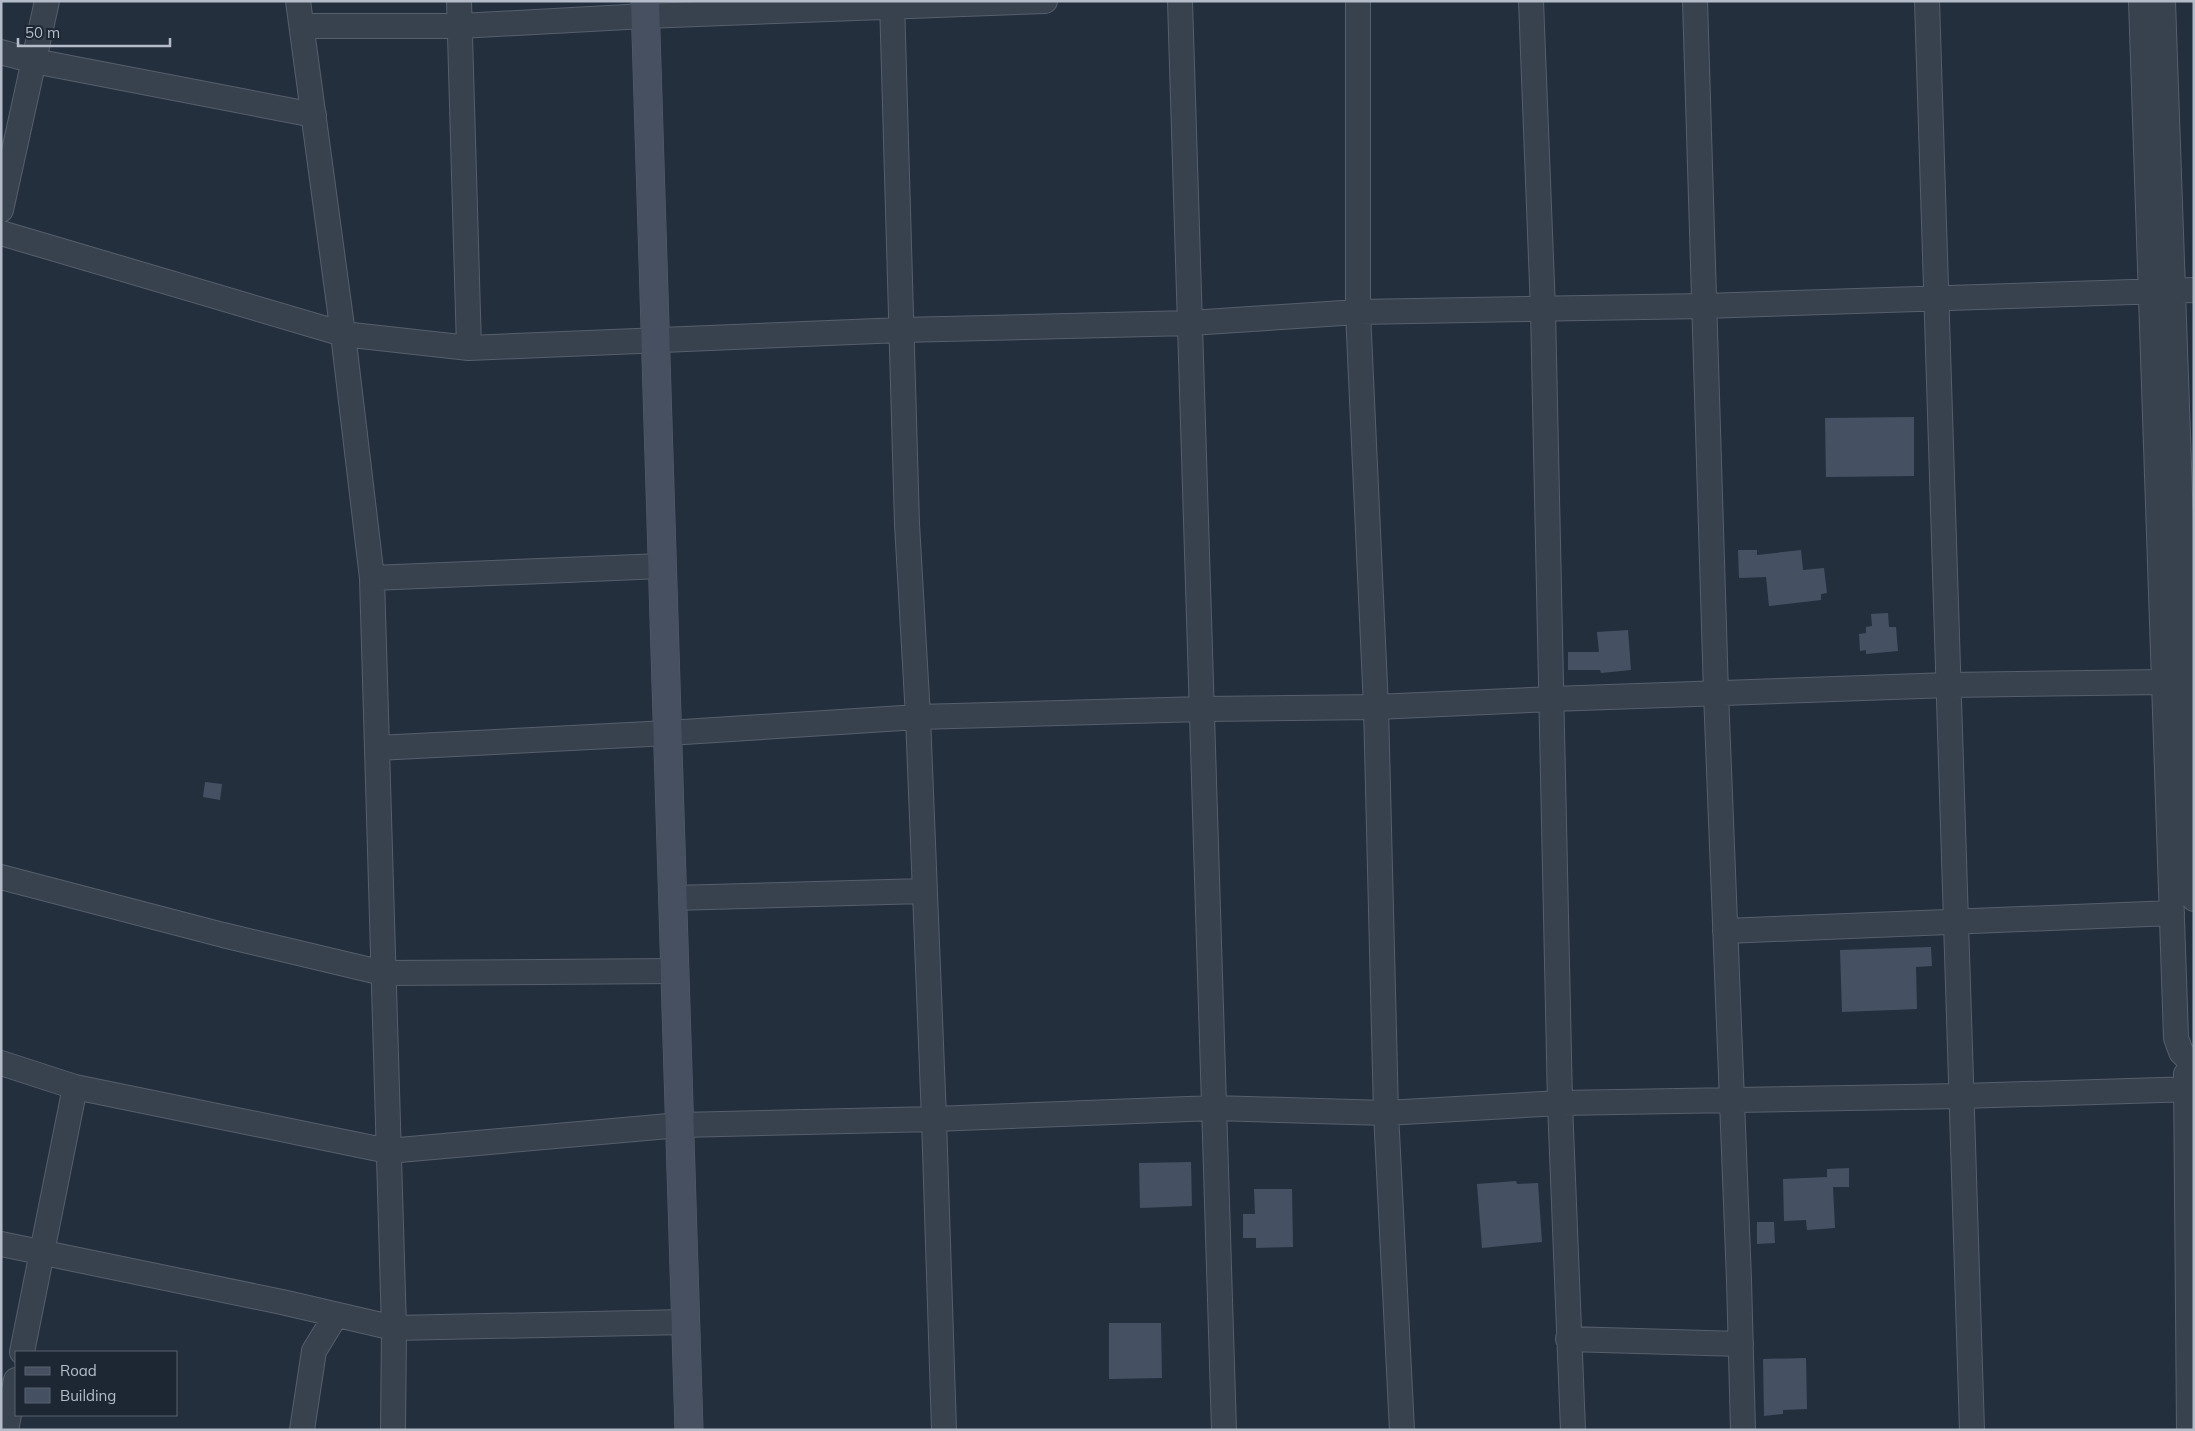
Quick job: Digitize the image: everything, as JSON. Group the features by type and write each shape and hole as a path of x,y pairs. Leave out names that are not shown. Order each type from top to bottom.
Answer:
{"street":[{"path":"1,210 47,1"},
{"path":"298,1 343,334 372,578 394,1328 393,1430"},
{"path":"459,1 468,348"},
{"path":"302,26 460,26 645,8 1045,1"},
{"path":"1180,1 1224,1430"},
{"path":"1358,1 1358,312 1376,707 1386,1113 1402,1430"},
{"path":"1531,1 1543,310 1560,1104 1573,1430"},
{"path":"1695,1 1716,693 1743,1430"},
{"path":"1927,1 1972,1430"},
{"path":"2141,1 2173,291"},
{"path":"2163,1 2173,291 2181,681 2194,900"},
{"path":"892,4 907,524 918,717 944,1430"},
{"path":"645,8 690,1430"},
{"path":"1,52 34,61 314,114"},
{"path":"1,233 343,334 468,348 900,330 1190,323 1358,312 1704,306 2173,291"},
{"path":"372,578 662,566"},
{"path":"377,748 668,733 918,717 1202,709 1376,707 1949,685 2181,681"},
{"path":"2181,681 2172,913 2176,1038 2181,1052 2190,1052 2191,1275 2189,1430"},
{"path":"1,877 223,935 383,973 675,971"},
{"path":"673,898 924,890"},
{"path":"1725,931 2172,913"},
{"path":"1,1063 74,1087 388,1151 680,1125 934,1119 1214,1108 1386,1113 1560,1104 1962,1096 2190,1089"},
{"path":"22,1351 74,1087"},
{"path":"1,1244 336,1314 394,1328 686,1322"},
{"path":"302,1430 314,1351 336,1314"},
{"path":"1568,1339 1741,1344"},
{"path":"6,1430 15,1385"}],"building":[{"path":"1914,417 1914,476 1826,477 1825,418"},
{"path":"1738,550 1757,550 1757,555 1801,550 1803,570 1824,568 1827,593 1821,594 1821,600 1769,606 1766,577 1739,578"},
{"path":"1888,613 1889,627 1896,627 1898,651 1866,654 1866,650 1860,651 1859,634 1866,633 1866,627 1872,626 1871,614"},
{"path":"1628,630 1631,670 1601,673 1600,670 1568,670 1568,652 1599,652 1597,632"},
{"path":"205,782 222,784 220,800 203,797"},
{"path":"1931,947 1932,966 1916,967 1917,1009 1842,1012 1840,950"},
{"path":"1191,1162 1192,1206 1140,1208 1139,1163"},
{"path":"1849,1168 1849,1187 1833,1187 1835,1228 1807,1230 1806,1220 1784,1221 1783,1179 1827,1177 1827,1169"},
{"path":"1516,1181 1517,1184 1538,1183 1542,1242 1482,1248 1477,1184"},
{"path":"1254,1189 1292,1189 1293,1247 1256,1248 1256,1238 1243,1238 1243,1214 1255,1214"},
{"path":"1757,1222 1774,1222 1775,1243 1757,1244"},
{"path":"1109,1323 1161,1323 1162,1378 1109,1379"},
{"path":"1806,1358 1807,1409 1783,1410 1783,1414 1764,1416 1763,1359"}]}
